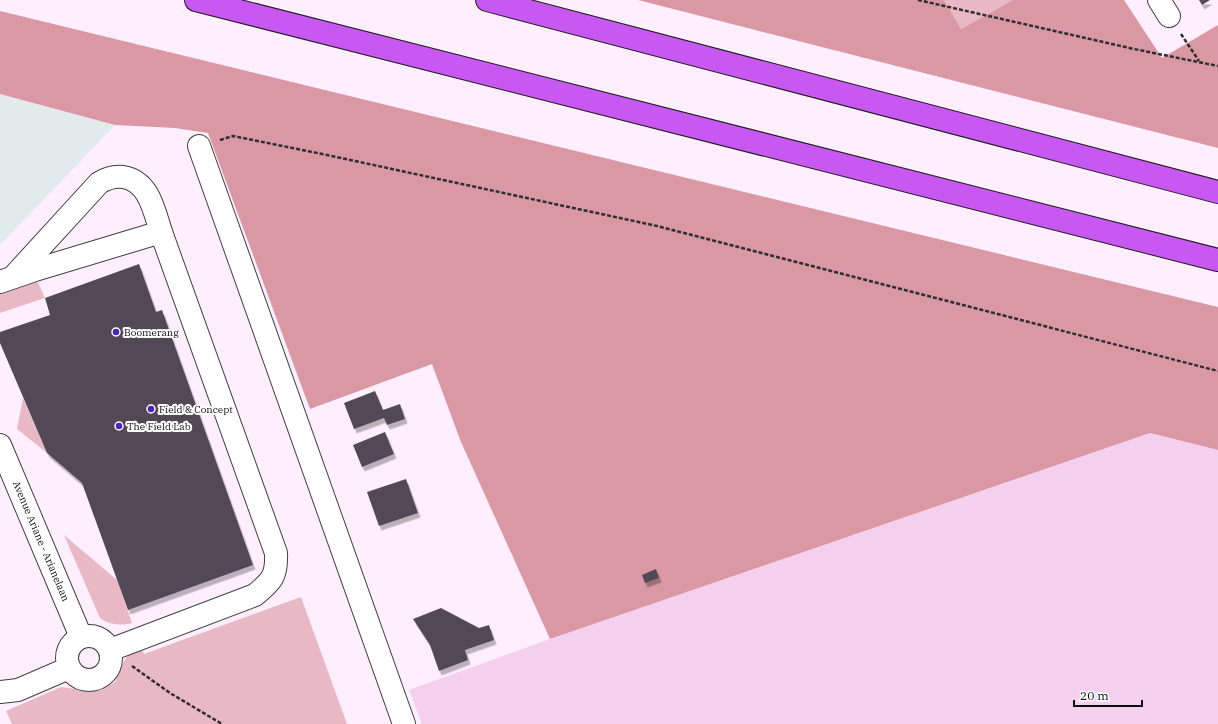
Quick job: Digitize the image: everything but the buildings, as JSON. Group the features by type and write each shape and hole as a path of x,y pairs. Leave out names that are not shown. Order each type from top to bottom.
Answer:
{"highway":[{"path":"196,0 1218,260"},
{"path":"487,0 1218,192"}],"street":[{"path":"198,146 404,724"},
{"path":"6,280 105,178 119,176 130,178 140,184 148,195 276,553 276,567 274,575 267,586 255,595 111,652"},
{"path":"6,280 161,232"},
{"name":"Avenue Ariane - Arianelaan","path":"0,445 81,637"},
{"path":"95,636 106,644 111,652 111,662 109,668 105,674 99,678 85,680 78,678 69,668 67,653 70,646 81,637 95,636"},
{"path":"0,705 10,698 9,691 69,668"}],"path":[{"path":"918,0 1134,49 1218,66"},
{"path":"1164,8 1199,61"},
{"path":"198,146 233,136 657,226 1218,371"},
{"path":"111,652 127,659 133,667 170,693 222,724"}],"shaded area":[{"path":"638,0 944,0 961,29 1013,0 1124,0 1162,58 1218,25 1218,148"},
{"path":"944,0 1013,0 961,29"},
{"path":"0,11 1218,307 1218,450 1150,433 550,639 461,442 432,364 310,409 208,133 175,128 115,125 0,94"},
{"path":"0,94 115,125 0,245"},
{"path":"36,278 45,298 0,313 0,292"},
{"path":"23,398 47,453 17,429"},
{"path":"1150,433 1218,450 1218,724 422,724 409,690 550,639"},
{"path":"64,535 117,580 132,623 116,624 107,622 100,618"},
{"path":"301,597 347,724 12,724 6,711 61,687 90,691 102,690 115,682 124,661 129,654 141,647 144,654"}],"place":[{"name":"Boomerang","path":"116,332"},
{"name":"Field & Concept","path":"151,409"},
{"name":"The Field Lab","path":"119,426"}]}
